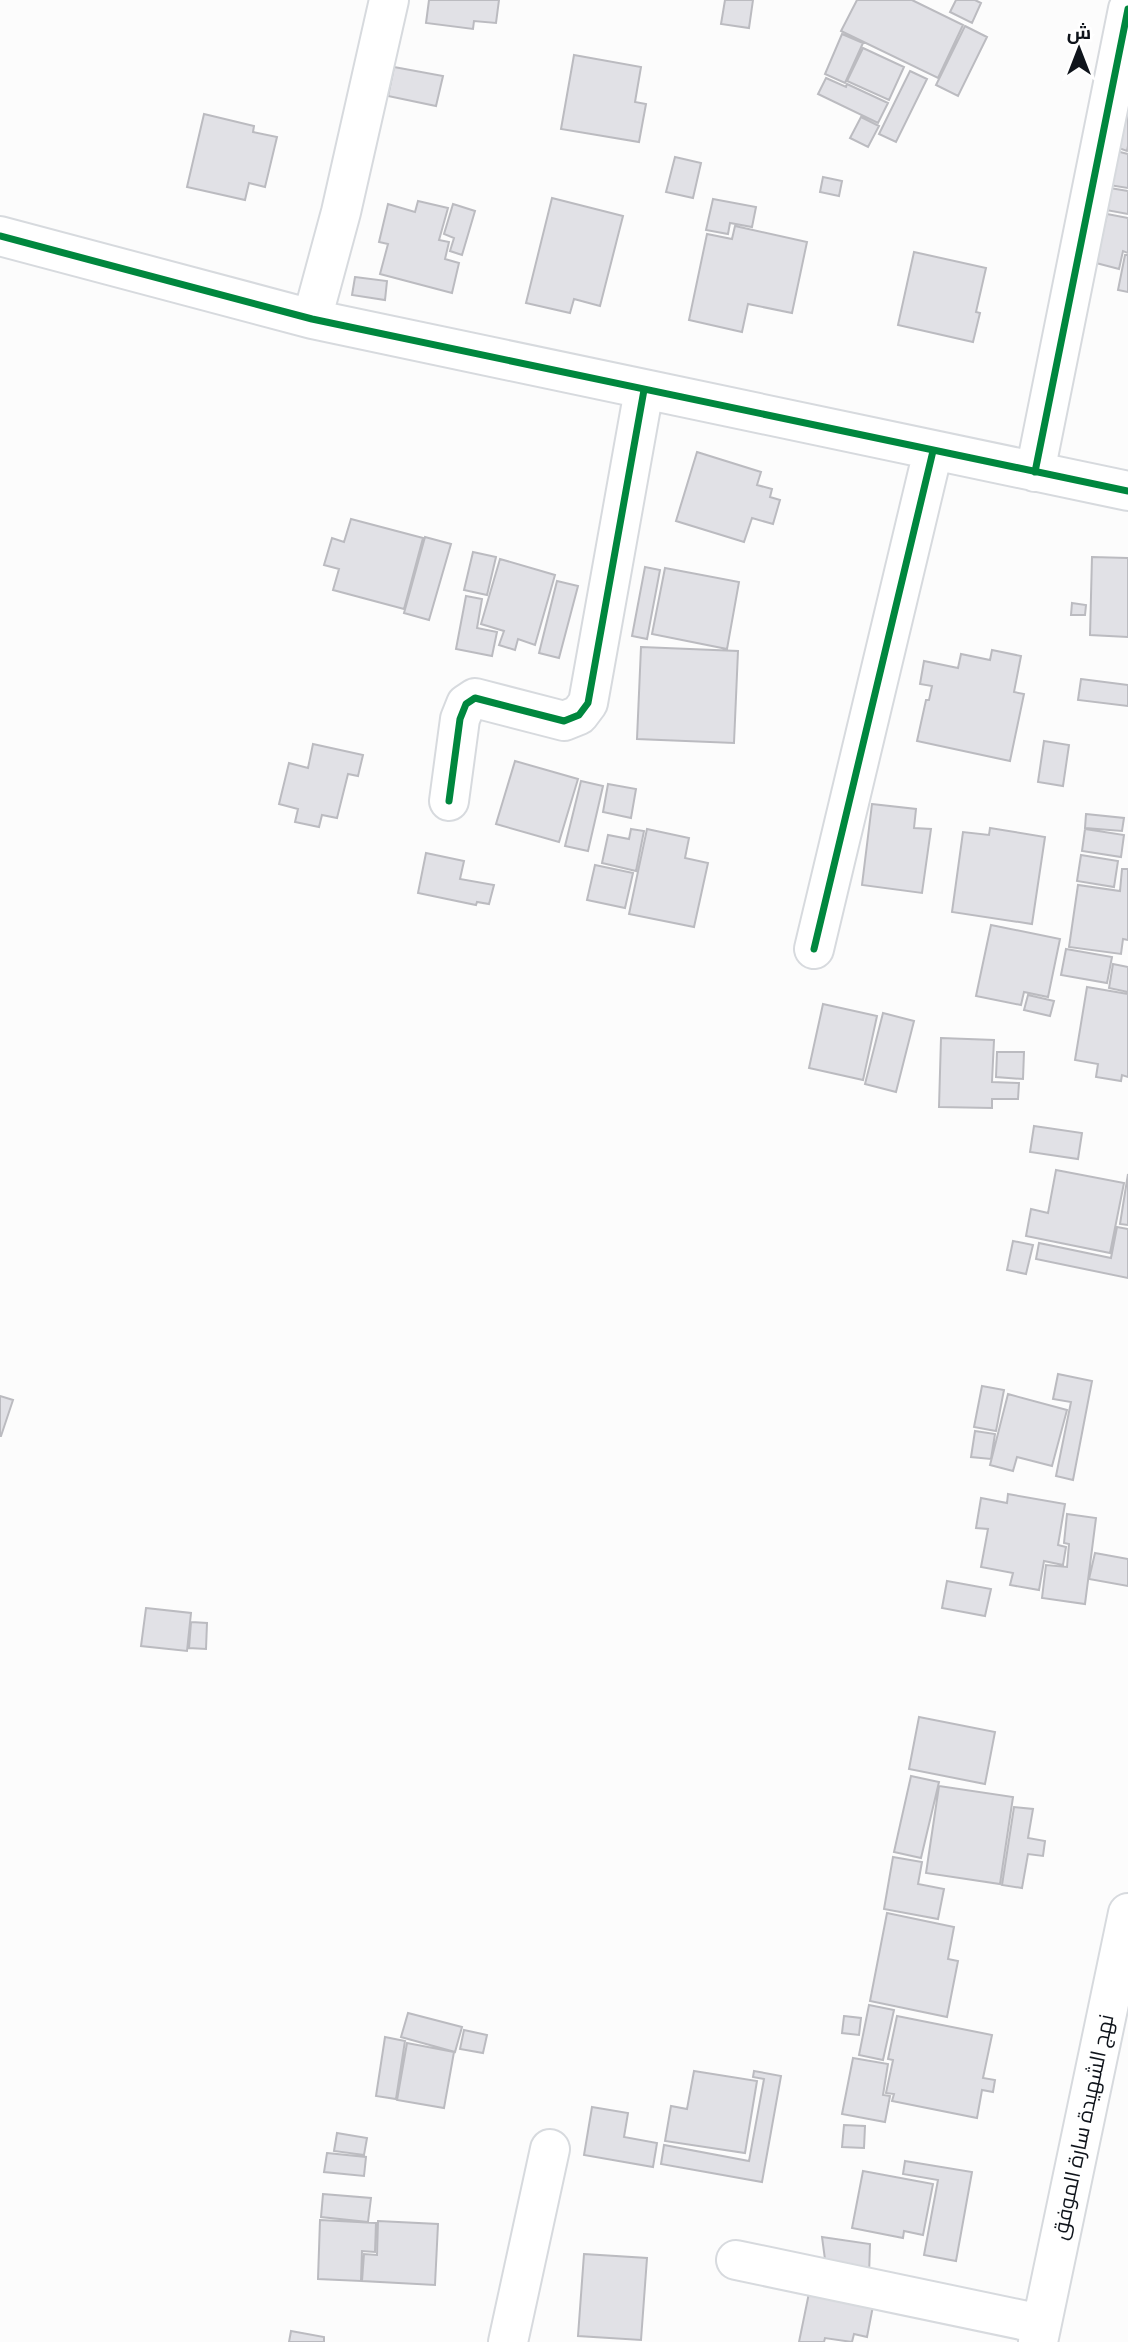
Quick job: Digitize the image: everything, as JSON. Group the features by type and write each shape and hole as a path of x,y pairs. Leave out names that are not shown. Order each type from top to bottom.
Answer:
{"street":[{"path":"312,319 341,212 389,0"},
{"path":"1035,472 1128,9"},
{"path":"0,236 312,319 1128,491"},
{"path":"449,801 460,719 466,704 475,698 564,721 579,715 588,703 645,390"},
{"path":"814,950 933,451"},
{"name":"نهج الشهيدة سارة الموفق","path":"1039,2333 1128,1913"},
{"path":"508,2342 550,2149"},
{"path":"736,2260 1039,2333"}],"building":[{"path":"429,0 499,0 496,23 474,21 473,29 426,23"},
{"path":"725,0 753,0 749,28 721,24"},
{"path":"857,0 912,0 963,25 938,78 841,31"},
{"path":"956,0 975,0 981,3 972,23 950,12"},
{"path":"965,26 987,37 958,96 936,85"},
{"path":"842,34 863,43 845,83 825,74"},
{"path":"863,48 904,67 889,100 847,81"},
{"path":"574,55 641,67 635,102 646,104 639,142 561,129"},
{"path":"394,67 443,76 436,106 388,96"},
{"path":"910,71 927,79 896,142 879,134"},
{"path":"826,78 846,87 847,84 888,103 878,123 818,94"},
{"path":"1128,98 1128,146 1127,151 1116,147"},
{"path":"204,114 254,126 253,132 277,137 265,187 249,183 245,200 187,187"},
{"path":"861,117 879,126 868,147 850,138"},
{"path":"1116,151 1128,154 1128,188 1109,185"},
{"path":"675,157 701,163 693,198 666,192"},
{"path":"823,177 842,181 839,196 820,192"},
{"path":"1110,188 1128,191 1128,214 1106,210"},
{"path":"552,198 623,216 600,306 574,299 570,313 526,303"},
{"path":"713,199 756,207 752,227 730,223 728,234 706,230"},
{"path":"418,201 448,208 439,240 449,242 445,259 459,263 452,293 380,274 388,244 379,242 388,204 415,212"},
{"path":"453,204 475,211 462,255 450,251 454,238 444,234"},
{"path":"1107,214 1128,218 1128,253 1123,251 1119,269 1096,263"},
{"path":"735,226 807,242 792,313 748,304 742,332 689,320 707,234 732,239"},
{"path":"914,252 986,268 976,312 980,313 973,342 898,325"},
{"path":"1125,255 1128,255 1128,292 1118,290"},
{"path":"355,277 387,281 385,300 352,295"},
{"path":"697,452 761,472 757,485 772,489 770,497 780,500 773,524 752,518 744,542 676,521"},
{"path":"351,519 423,538 404,609 333,590 339,569 324,565 332,538 344,542"},
{"path":"425,537 451,544 429,620 404,613"},
{"path":"473,552 496,557 487,595 464,590"},
{"path":"1092,557 1128,558 1128,637 1090,635"},
{"path":"500,559 555,575 535,645 518,639 515,650 499,645 504,631 481,624"},
{"path":"645,567 660,570 647,639 632,636"},
{"path":"665,568 739,582 727,649 652,634"},
{"path":"557,581 578,586 559,658 539,653"},
{"path":"466,596 482,599 477,628 497,632 492,656 456,649"},
{"path":"1072,603 1086,605 1085,615 1071,615"},
{"path":"641,647 738,651 734,743 637,739"},
{"path":"992,650 1021,656 1014,692 1024,694 1010,761 917,741 926,700 929,700 932,686 920,684 924,661 958,668 961,654 990,660"},
{"path":"1081,679 1128,685 1128,706 1078,700"},
{"path":"1044,741 1069,745 1063,786 1038,782"},
{"path":"313,744 363,755 358,776 348,774 337,818 322,815 319,827 295,822 298,809 279,804 289,763 308,768"},
{"path":"515,761 578,779 559,842 496,824"},
{"path":"581,781 603,786 588,851 565,846"},
{"path":"608,784 636,789 631,818 603,812"},
{"path":"872,804 916,809 914,828 931,829 922,893 862,885"},
{"path":"1086,814 1124,818 1122,831 1085,828"},
{"path":"990,828 1045,837 1032,924 952,912 963,832 989,835"},
{"path":"631,829 644,831 636,871 602,863 608,835 629,839"},
{"path":"647,829 689,838 685,858 708,863 694,927 629,914"},
{"path":"1085,829 1124,835 1121,857 1082,851"},
{"path":"426,853 464,861 460,879 494,885 489,904 477,902 476,905 418,893"},
{"path":"1081,855 1118,861 1114,887 1077,881"},
{"path":"595,865 633,873 625,908 587,900"},
{"path":"1122,869 1128,869 1128,940 1123,939 1121,954 1069,947 1078,885 1120,891"},
{"path":"991,925 1060,939 1048,997 1024,992 1021,1005 976,996"},
{"path":"1066,949 1112,957 1107,983 1061,975"},
{"path":"1113,964 1128,967 1128,992 1109,988"},
{"path":"1087,987 1128,994 1128,1077 1122,1075 1121,1081 1096,1077 1098,1064 1075,1060"},
{"path":"1028,995 1054,1001 1050,1016 1024,1010"},
{"path":"823,1004 877,1016 863,1080 809,1068"},
{"path":"883,1013 914,1021 896,1092 865,1084"},
{"path":"941,1038 994,1040 992,1082 1019,1083 1018,1099 992,1099 992,1108 939,1107"},
{"path":"997,1052 1024,1052 1023,1079 996,1077"},
{"path":"1034,1126 1082,1133 1078,1159 1030,1152"},
{"path":"1056,1170 1124,1183 1110,1253 1026,1236 1031,1209 1048,1213"},
{"path":"1128,1174 1128,1225 1120,1224"},
{"path":"1117,1227 1128,1229 1128,1278 1036,1259 1039,1243 1111,1258"},
{"path":"1013,1241 1033,1245 1026,1274 1007,1270"},
{"path":"1058,1374 1092,1381 1073,1480 1056,1476 1071,1402 1053,1399"},
{"path":"982,1386 1004,1390 996,1431 974,1427"},
{"path":"1008,1394 1067,1410 1052,1466 1017,1457 1013,1471 990,1465"},
{"path":"0,1396 13,1400 1,1436 0,1436"},
{"path":"975,1431 995,1434 991,1459 971,1457"},
{"path":"1008,1494 1065,1504 1058,1545 1066,1547 1063,1565 1044,1561 1039,1590 1010,1585 1013,1573 981,1567 988,1529 976,1528 981,1498 1007,1503"},
{"path":"1067,1514 1096,1518 1085,1604 1042,1598 1046,1565 1067,1567 1069,1544 1064,1543"},
{"path":"1095,1553 1128,1559 1128,1586 1089,1579"},
{"path":"947,1581 991,1589 985,1616 942,1608"},
{"path":"146,1608 191,1613 187,1651 141,1646"},
{"path":"191,1622 207,1623 206,1649 189,1648"},
{"path":"919,1717 995,1732 985,1784 909,1769"},
{"path":"911,1776 939,1782 921,1858 894,1852"},
{"path":"939,1786 1013,1797 1000,1884 926,1873"},
{"path":"1014,1807 1033,1809 1028,1838 1045,1841 1043,1856 1028,1854 1022,1888 1002,1885"},
{"path":"893,1857 922,1862 918,1884 944,1889 938,1919 884,1909"},
{"path":"887,1913 954,1927 948,1959 958,1961 947,2017 870,2001"},
{"path":"869,2005 894,2010 883,2060 859,2055"},
{"path":"408,2013 462,2027 455,2052 401,2037"},
{"path":"844,2016 861,2018 859,2035 842,2033"},
{"path":"897,2016 992,2035 983,2078 995,2080 993,2092 982,2090 977,2118 892,2101 894,2094 886,2093 893,2060 888,2059"},
{"path":"464,2030 487,2035 483,2053 460,2049"},
{"path":"385,2037 405,2041 396,2099 376,2096"},
{"path":"407,2043 454,2052 444,2108 397,2100"},
{"path":"853,2058 888,2064 883,2095 890,2096 885,2122 842,2114"},
{"path":"694,2071 757,2081 745,2153 665,2141 671,2106 687,2109"},
{"path":"754,2071 781,2076 762,2182 661,2164 664,2145 749,2161 764,2079 753,2077"},
{"path":"592,2107 628,2113 624,2137 657,2143 653,2167 584,2155"},
{"path":"844,2125 865,2126 864,2148 842,2147"},
{"path":"337,2133 367,2138 364,2155 334,2151"},
{"path":"327,2153 366,2157 364,2176 324,2172"},
{"path":"905,2161 972,2172 956,2261 924,2255 938,2180 903,2174"},
{"path":"863,2171 933,2184 923,2235 904,2231 903,2238 852,2228"},
{"path":"323,2194 371,2198 368,2222 321,2217"},
{"path":"320,2220 376,2223 375,2252 362,2251 361,2281 318,2279"},
{"path":"378,2221 438,2224 435,2285 362,2281 364,2254 377,2255"},
{"path":"822,2237 870,2244 869,2275 826,2267"},
{"path":"584,2254 647,2258 641,2340 578,2336"},
{"path":"809,2293 873,2306 867,2337 854,2334 852,2342 825,2338 824,2342 799,2342"},
{"path":"291,2331 324,2337 324,2342 289,2342"}],"cycle path":[{"path":"1035,472 1128,9"},
{"path":"0,236 312,319 1128,491"},
{"path":"449,801 460,719 466,704 475,698 564,721 579,715 588,703 644,390"},
{"path":"814,949 933,451"}]}
